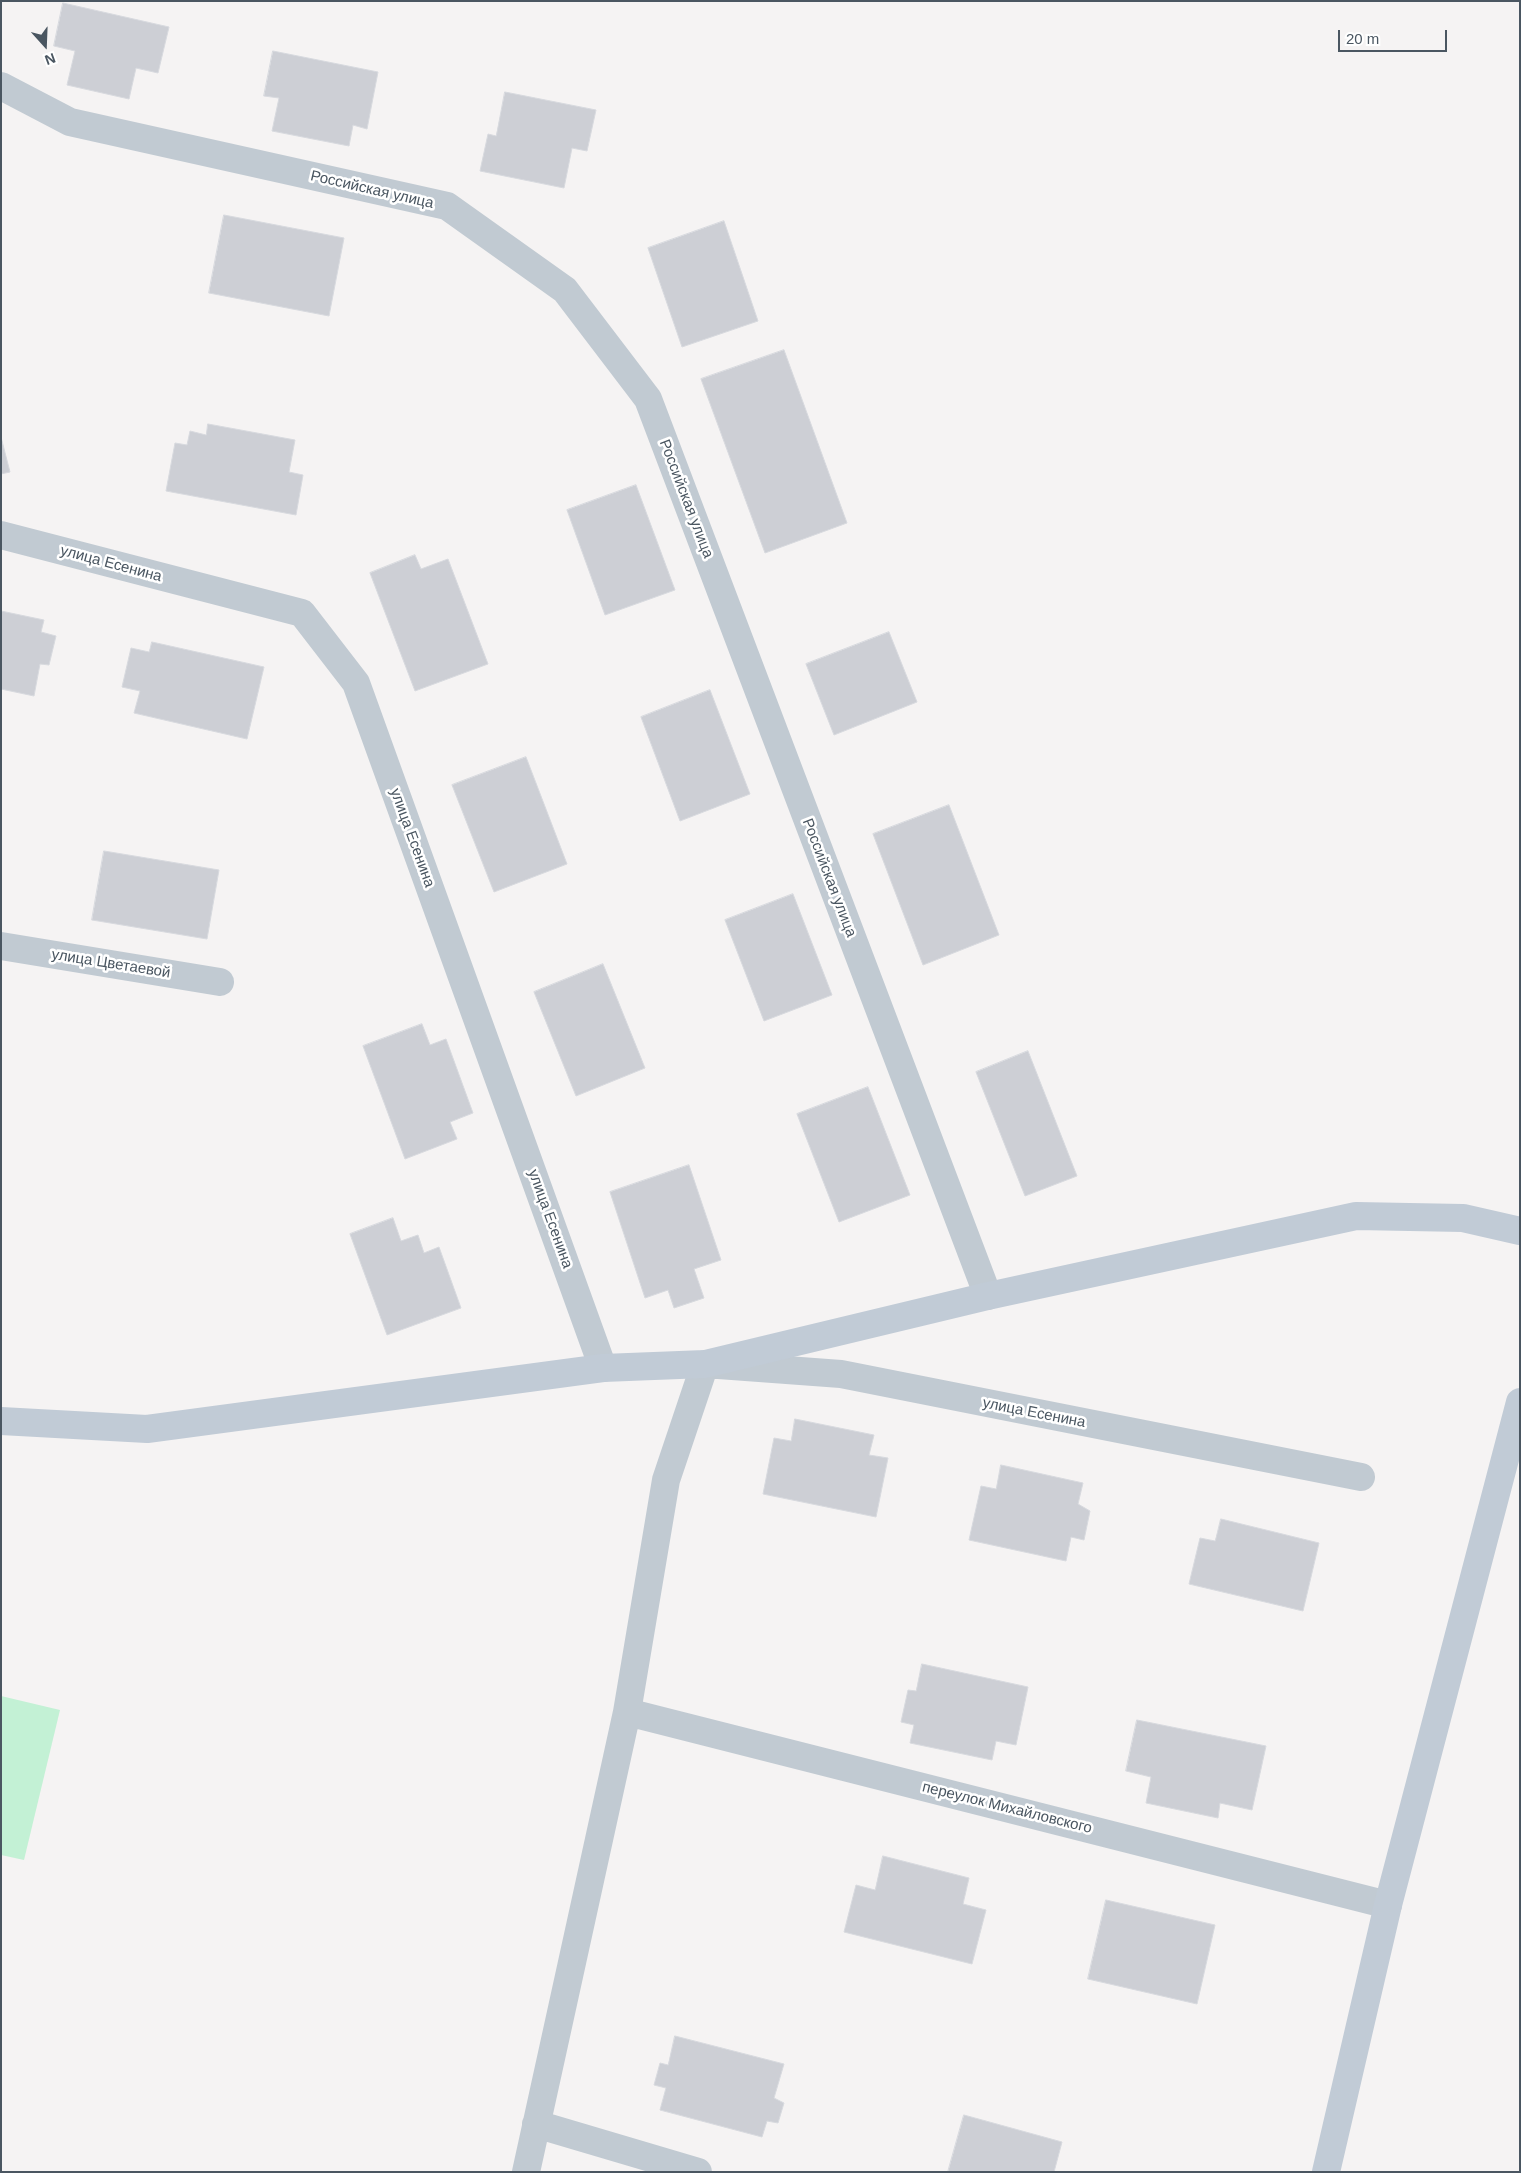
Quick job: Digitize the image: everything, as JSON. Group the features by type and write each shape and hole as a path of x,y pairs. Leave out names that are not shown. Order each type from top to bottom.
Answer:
{"street":[{"name":"Российская улица","path":"1,86 70,122 447,206 564,290 648,399 988,1296"},
{"name":"улица Есенина","path":"1,535 302,613 356,683 603,1368"},
{"name":"улица Цветаевой","path":"1,946 220,982"},
{"path":"1,1421 147,1429 603,1368 705,1364 988,1296 1356,1216 1463,1218 1520,1231"},
{"path":"526,2172 627,1712 666,1480 705,1364"},
{"name":"улица Есенина","path":"705,1364 840,1374 1361,1477"},
{"path":"1326,2172 1388,1905 1520,1402"},
{"name":"переулок Михайловского","path":"627,1712 1388,1905"},
{"path":"536,2124 698,2172"}],"green space":[{"path":"1,1696 60,1710 24,1860 1,1855"}],"building":[{"path":"63,3 169,27 158,73 136,68 129,99 67,85 75,51 54,46"},
{"path":"273,51 378,72 367,129 353,125 349,146 272,131 279,98 264,96"},
{"path":"505,92 596,110 587,151 572,148 564,188 480,171 488,134 496,136"},
{"path":"224,215 344,238 329,316 209,293"},
{"path":"724,221 758,321 682,347 648,248"},
{"path":"784,350 847,523 765,553 701,379"},
{"path":"208,424 295,440 289,472 303,475 296,515 166,491 175,443 187,445 190,431 206,435"},
{"path":"1,437 10,472 1,474"},
{"path":"636,485 675,590 605,615 567,510"},
{"path":"415,555 421,569 448,559 488,664 415,691 370,573"},
{"path":"1,611 44,620 41,632 56,636 49,665 40,664 34,696 1,689"},
{"path":"889,632 917,702 834,735 806,664"},
{"path":"152,642 264,667 247,739 134,713 140,691 122,687 131,648 149,652"},
{"path":"710,690 750,794 680,821 641,717"},
{"path":"526,757 567,864 494,892 452,785"},
{"path":"949,805 999,935 923,965 873,834"},
{"path":"104,851 219,870 207,939 92,920"},
{"path":"793,894 832,995 764,1021 725,920"},
{"path":"603,964 645,1068 576,1096 534,992"},
{"path":"422,1024 430,1045 446,1039 473,1113 450,1122 457,1139 405,1159 363,1046"},
{"path":"1028,1051 1077,1176 1025,1196 976,1072"},
{"path":"868,1087 910,1195 839,1222 797,1114"},
{"path":"689,1165 721,1260 694,1269 704,1298 674,1308 668,1290 645,1298 610,1192"},
{"path":"393,1218 401,1241 418,1235 424,1253 439,1247 461,1308 387,1335 350,1234"},
{"path":"795,1419 874,1435 869,1455 888,1458 876,1517 763,1494 774,1438 791,1441"},
{"path":"1001,1465 1083,1483 1078,1504 1090,1511 1084,1540 1071,1537 1066,1561 969,1540 981,1486 996,1489"},
{"path":"1221,1519 1319,1543 1303,1611 1189,1584 1200,1538 1215,1541"},
{"path":"922,1664 1028,1687 1016,1745 996,1741 992,1760 910,1743 914,1725 901,1722 908,1690 916,1691"},
{"path":"1137,1720 1266,1746 1252,1810 1220,1803 1218,1818 1146,1803 1151,1777 1126,1771"},
{"path":"883,1856 969,1878 963,1904 986,1910 972,1964 844,1932 856,1885 875,1890"},
{"path":"1106,1900 1215,1925 1197,2004 1088,1979"},
{"path":"675,2036 784,2064 774,2098 784,2103 778,2123 767,2121 762,2137 660,2110 666,2088 654,2085 660,2063 668,2065"},
{"path":"964,2115 1062,2142 1054,2172 948,2172"}]}
